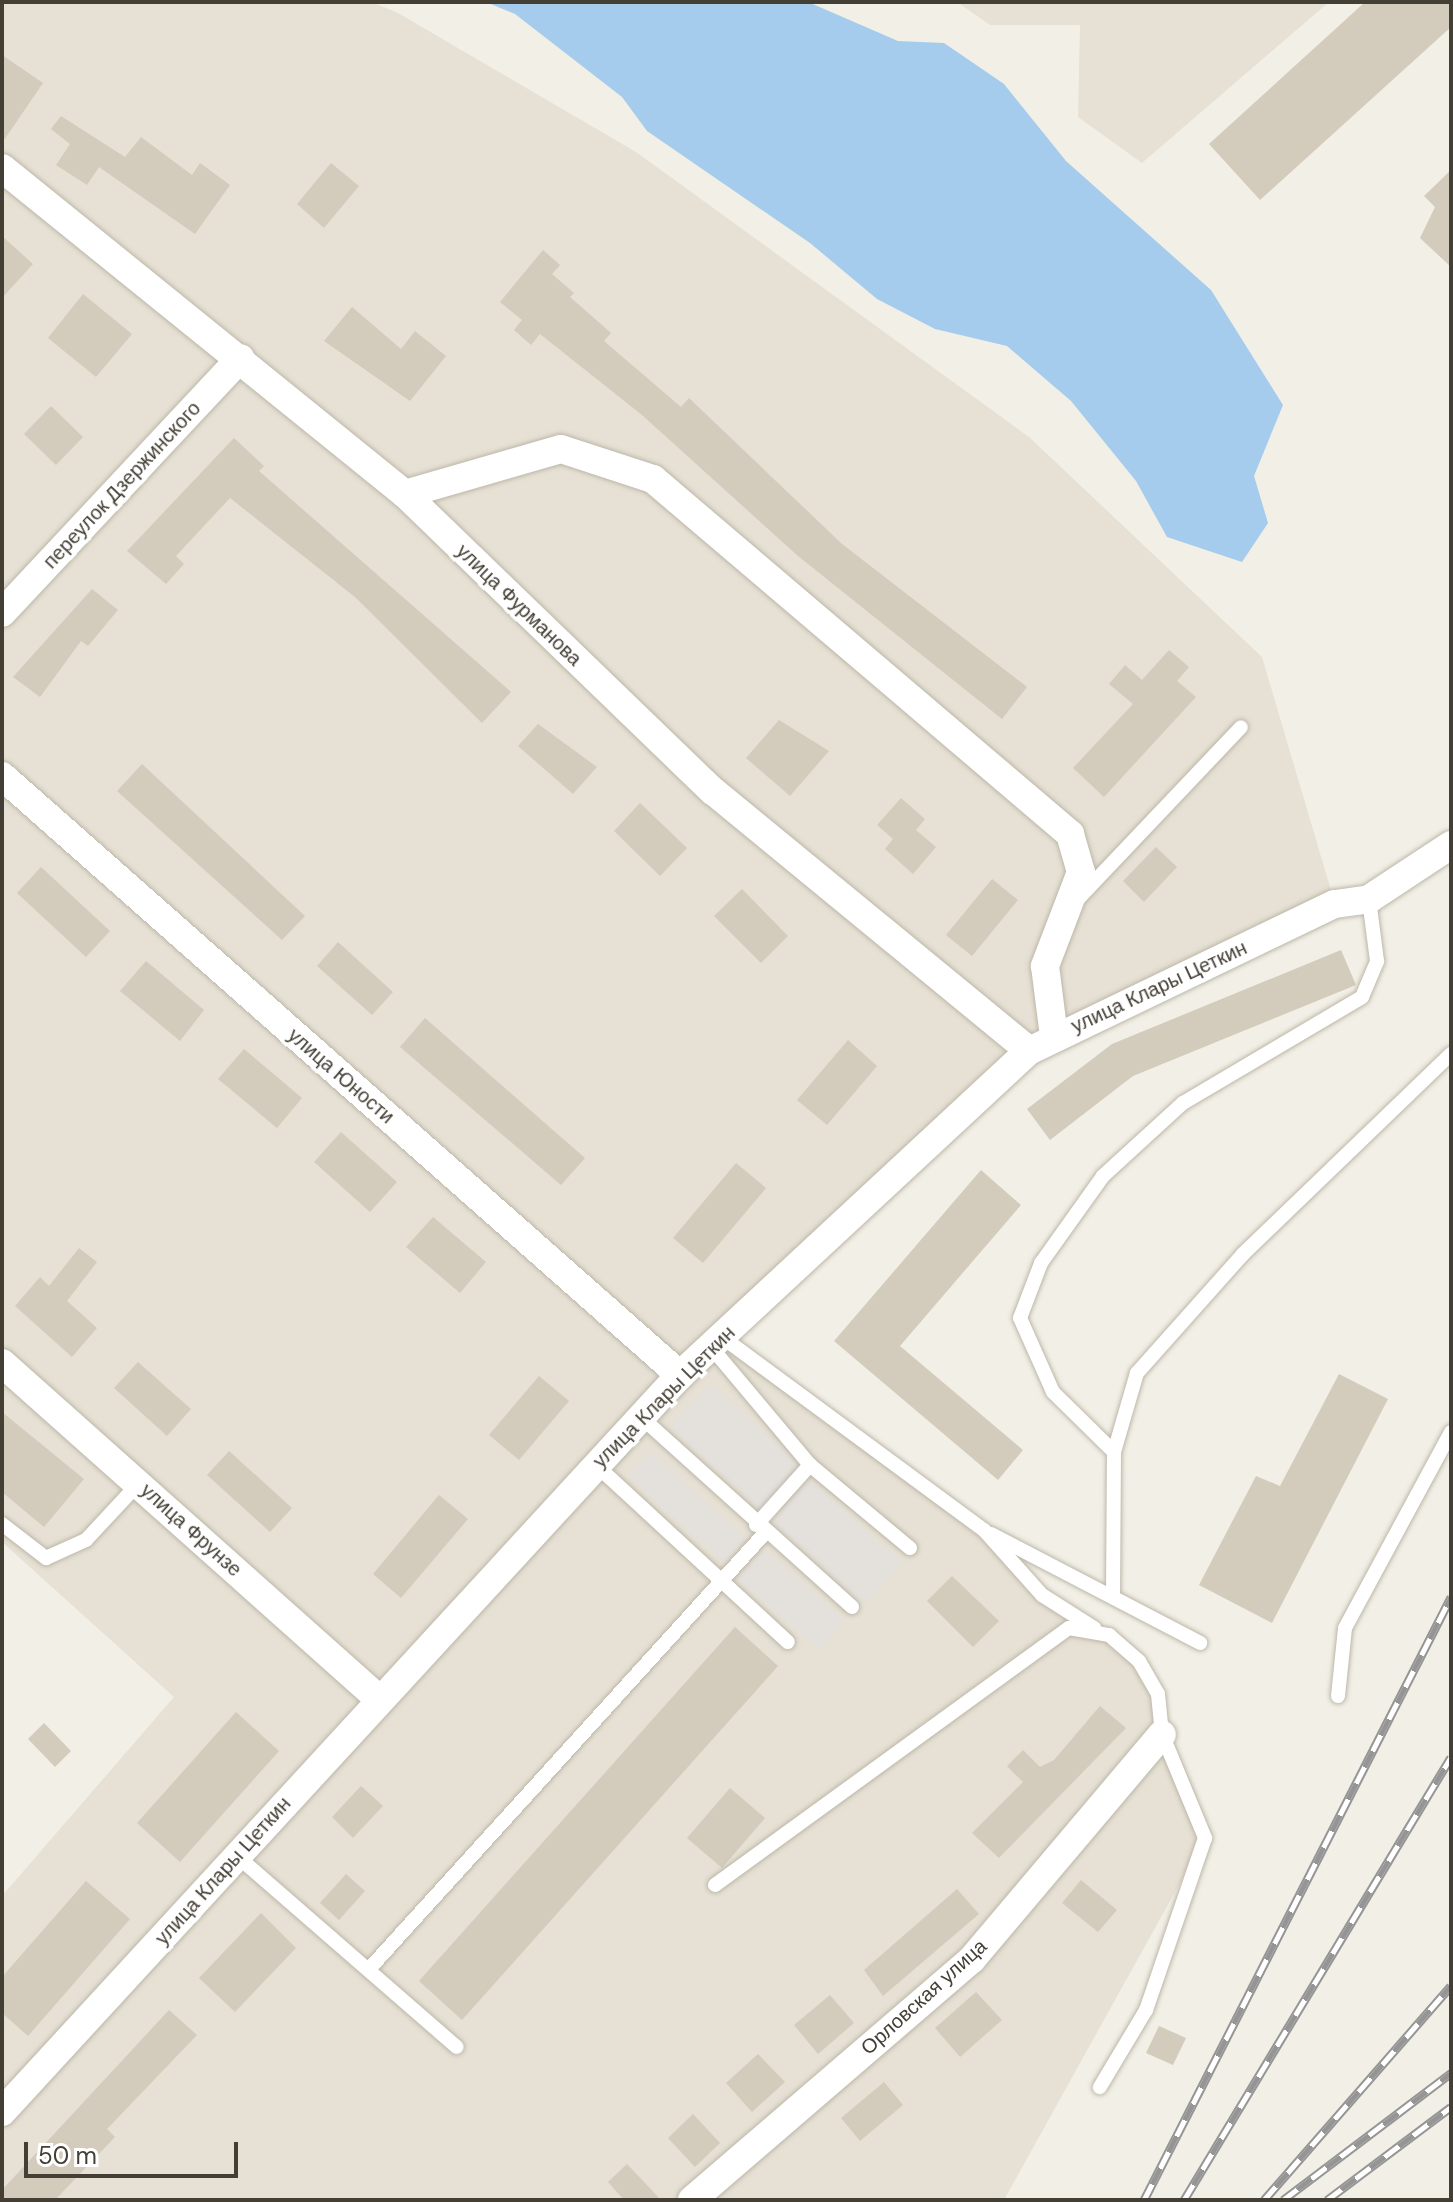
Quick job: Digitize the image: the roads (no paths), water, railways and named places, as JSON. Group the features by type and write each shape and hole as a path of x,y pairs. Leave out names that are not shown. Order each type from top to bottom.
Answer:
{"street":[{"name":"улица Фурманова","path":"2,168 241,358 405,494 713,791 1029,1051"},
{"name":"переулок Дзержинского","path":"2,613 241,358"},
{"path":"405,494 561,449 653,479 1070,834 1081,872 1045,966 1054,1036"},
{"name":"улица Юности","path":"2,776 680,1375"},
{"name":"улица Клары Цеткин","path":"2,2112 680,1375 1029,1051 1054,1036 1335,904 1369,899 1451,845"},
{"name":"улица Фрунзе","path":"2,1363 379,1699"},
{"name":"Орловская улица","path":"692,2200 972,1959 1162,1734"}],"lane":[{"path":"1069,909 1241,727"},
{"path":"1114,1452 1053,1392 1020,1318 1041,1263 1103,1176 1183,1103 1362,997 1377,961 1369,899"},
{"path":"1113,1595 1114,1452 1137,1373 1243,1254 1451,1054"},
{"path":"717,1342 810,1465 910,1548"},
{"path":"717,1342 984,1530 1200,1643"},
{"path":"641,1417 761,1529 852,1607"},
{"path":"1338,1696 1345,1628 1451,1432"},
{"path":"596,1465 788,1642"},
{"path":"370,1968 721,1581 810,1465"},
{"path":"2,1524 46,1558 86,1540 139,1483"},
{"path":"984,1530 1042,1595 1109,1635 1139,1661 1158,1694 1162,1734 1205,1838 1146,2010 1100,2087"},
{"path":"715,1885 1069,1628 1109,1635"},
{"path":"237,1856 370,1968 457,2047"}],"water":[{"path":"486,2 808,2 898,41 944,43 1004,84 1066,161 1211,290 1283,405 1254,476 1268,523 1242,562 1167,537 1136,481 1071,401 1007,346 935,329 877,299 810,243 647,131 622,97 515,14"}],"railway":[{"path":"1144,2200 1451,1597"},
{"path":"1184,2200 1451,1757"},
{"path":"1264,2200 1451,1986"},
{"path":"1283,2200 1451,2073"},
{"path":"1327,2200 1451,2107"}]}
